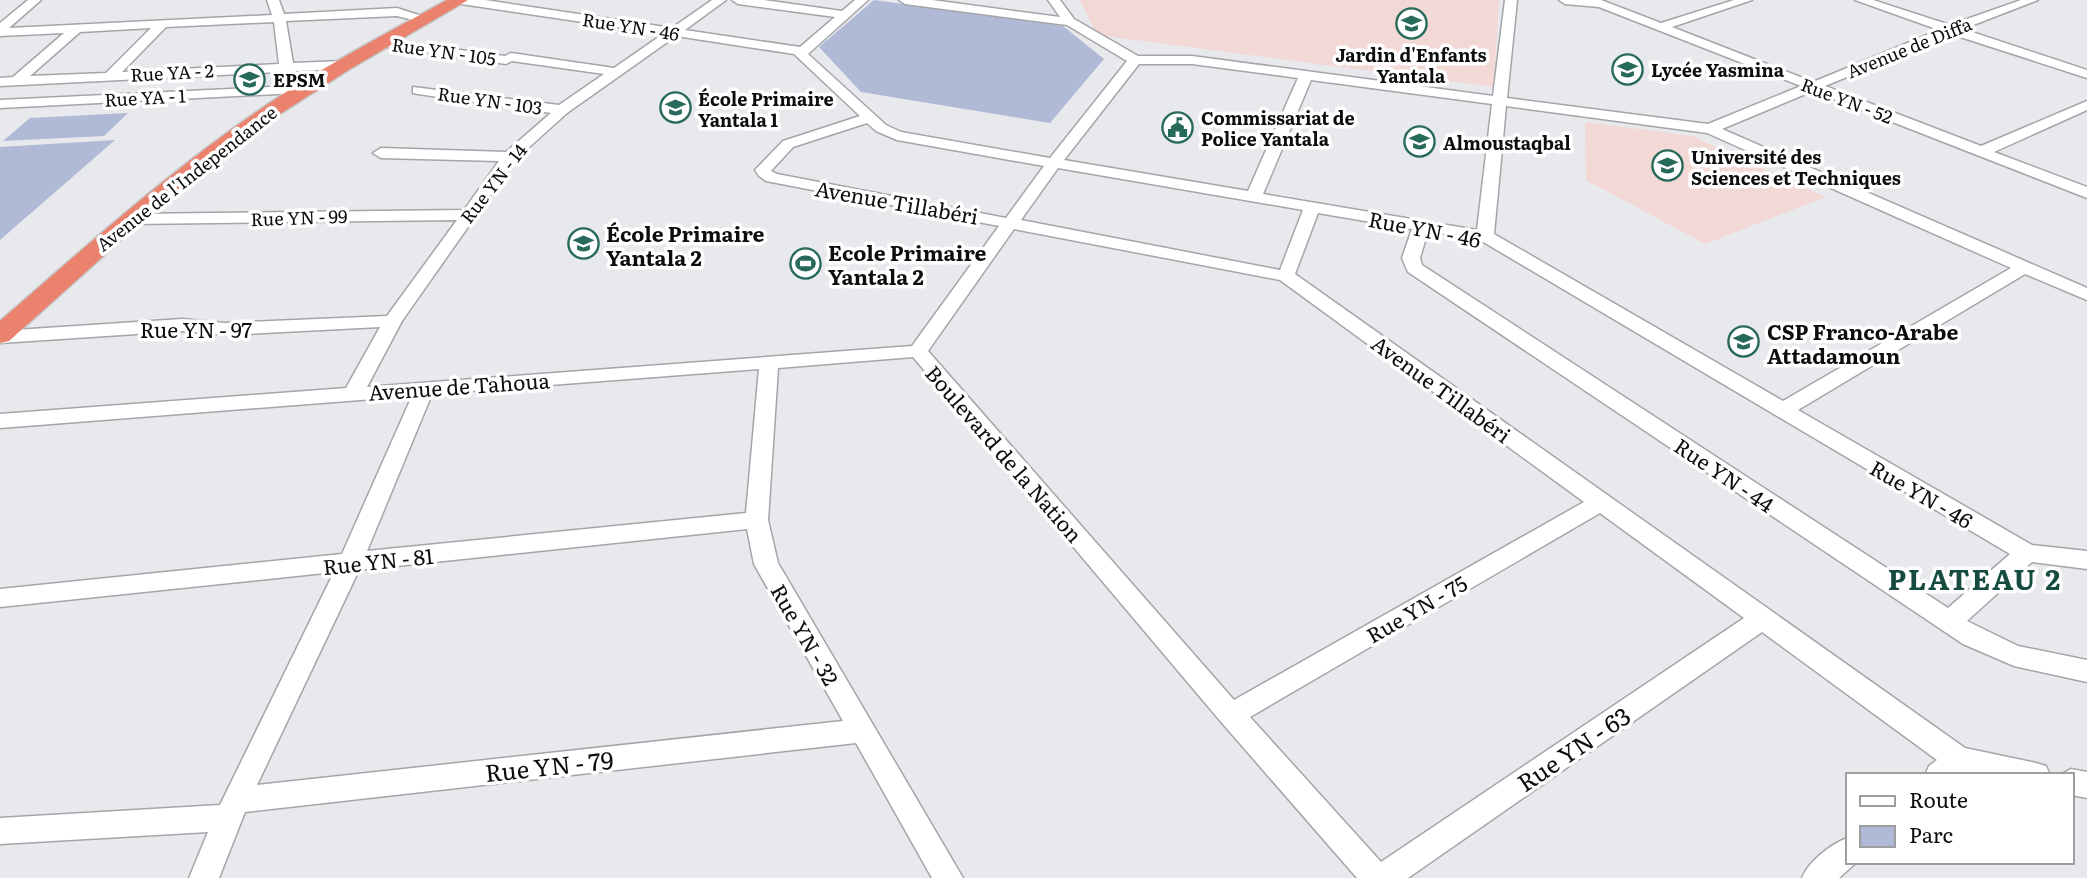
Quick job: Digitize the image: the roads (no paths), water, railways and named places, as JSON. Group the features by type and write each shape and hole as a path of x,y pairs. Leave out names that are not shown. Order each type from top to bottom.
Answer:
{"highway":[{"name":"Avenue de l'Independance","path":"0,336 131,219 292,93 461,0"}],"street":[{"path":"0,30 35,0"},
{"path":"273,0 279,17 292,93"},
{"name":"Rue YN - 46","path":"461,0 800,53 869,118 897,136 1485,236 2027,553 2087,560"},
{"name":"Rue YN - 14","path":"354,392 393,321 510,157 562,110 720,0"},
{"path":"738,0 844,15"},
{"path":"800,53 862,0"},
{"path":"905,0 1070,22 1135,60 1192,61 1710,129 2087,295"},
{"path":"1054,0 1070,22"},
{"path":"1485,236 1511,0"},
{"name":"Rue YN - 52","path":"1565,0 1603,2 2087,193"},
{"path":"1661,27 1746,0"},
{"path":"1861,0 2087,74"},
{"name":"Avenue de Diffa","path":"1710,129 1951,29 2032,0"},
{"path":"0,30 161,25 398,6 425,19"},
{"path":"111,75 161,25"},
{"path":"17,81 76,29"},
{"name":"Rue YN - 105","path":"382,42 616,72"},
{"name":"Boulevard de la Nation","path":"1135,60 1055,161 918,351 1231,715 1376,878"},
{"name":"Rue YA - 2","path":"0,82 343,65"},
{"path":"1254,196 1306,76"},
{"name":"Rue YN - 103","path":"418,90 562,110"},
{"name":"Rue YA - 1","path":"0,104 292,93"},
{"path":"1981,152 2087,105"},
{"name":"Avenue Tillabéri","path":"869,118 788,144 764,173 772,178 1286,276 1763,618 1948,767 2014,773"},
{"path":"382,153 510,157"},
{"path":"1286,276 1312,207"},
{"name":"Rue YN - 99","path":"131,219 467,215"},
{"name":"Rue YN - 44","path":"1422,227 1411,258 1414,268 1992,648 2014,656 2087,671"},
{"path":"1781,411 2025,267"},
{"name":"Rue YN - 97","path":"0,336 182,325 225,329 393,321"},
{"name":"Avenue de Tahoua","path":"0,421 918,351"},
{"name":"Rue YN - 32","path":"769,364 757,520 766,564 948,878"},
{"path":"204,878 232,809 350,563 425,388"},
{"name":"Rue YN - 75","path":"1231,715 1601,502"},
{"name":"Rue YN - 81","path":"0,598 757,520"},
{"path":"1949,622 2027,553"},
{"name":"Rue YN - 63","path":"1383,878 1763,618"},
{"name":"Rue YN - 79","path":"0,831 232,809 862,731"},
{"path":"1817,878 1846,853"}],"place":[{"name":"Jardin d'Enfants Yantala","path":"1411,23"},
{"name":"Lycée Yasmina","path":"1628,69"},
{"name":"EPSM","path":"250,79"},
{"name":"École Primaire Yantala 1","path":"675,108"},
{"name":"Commissariat de Police Yantala","path":"1178,127"},
{"name":"Almoustaqbal","path":"1420,142"},
{"name":"Université des Sciences et Techniques","path":"1668,166"},
{"name":"École Primaire Yantala 2","path":"583,244"},
{"name":"Ecole Primaire Yantala 2","path":"805,263"},
{"name":"CSP Franco-Arabe Attadamoun","path":"1744,342"}],"district":[{"name":"PLATEAU 2","path":"1975,578"}]}
